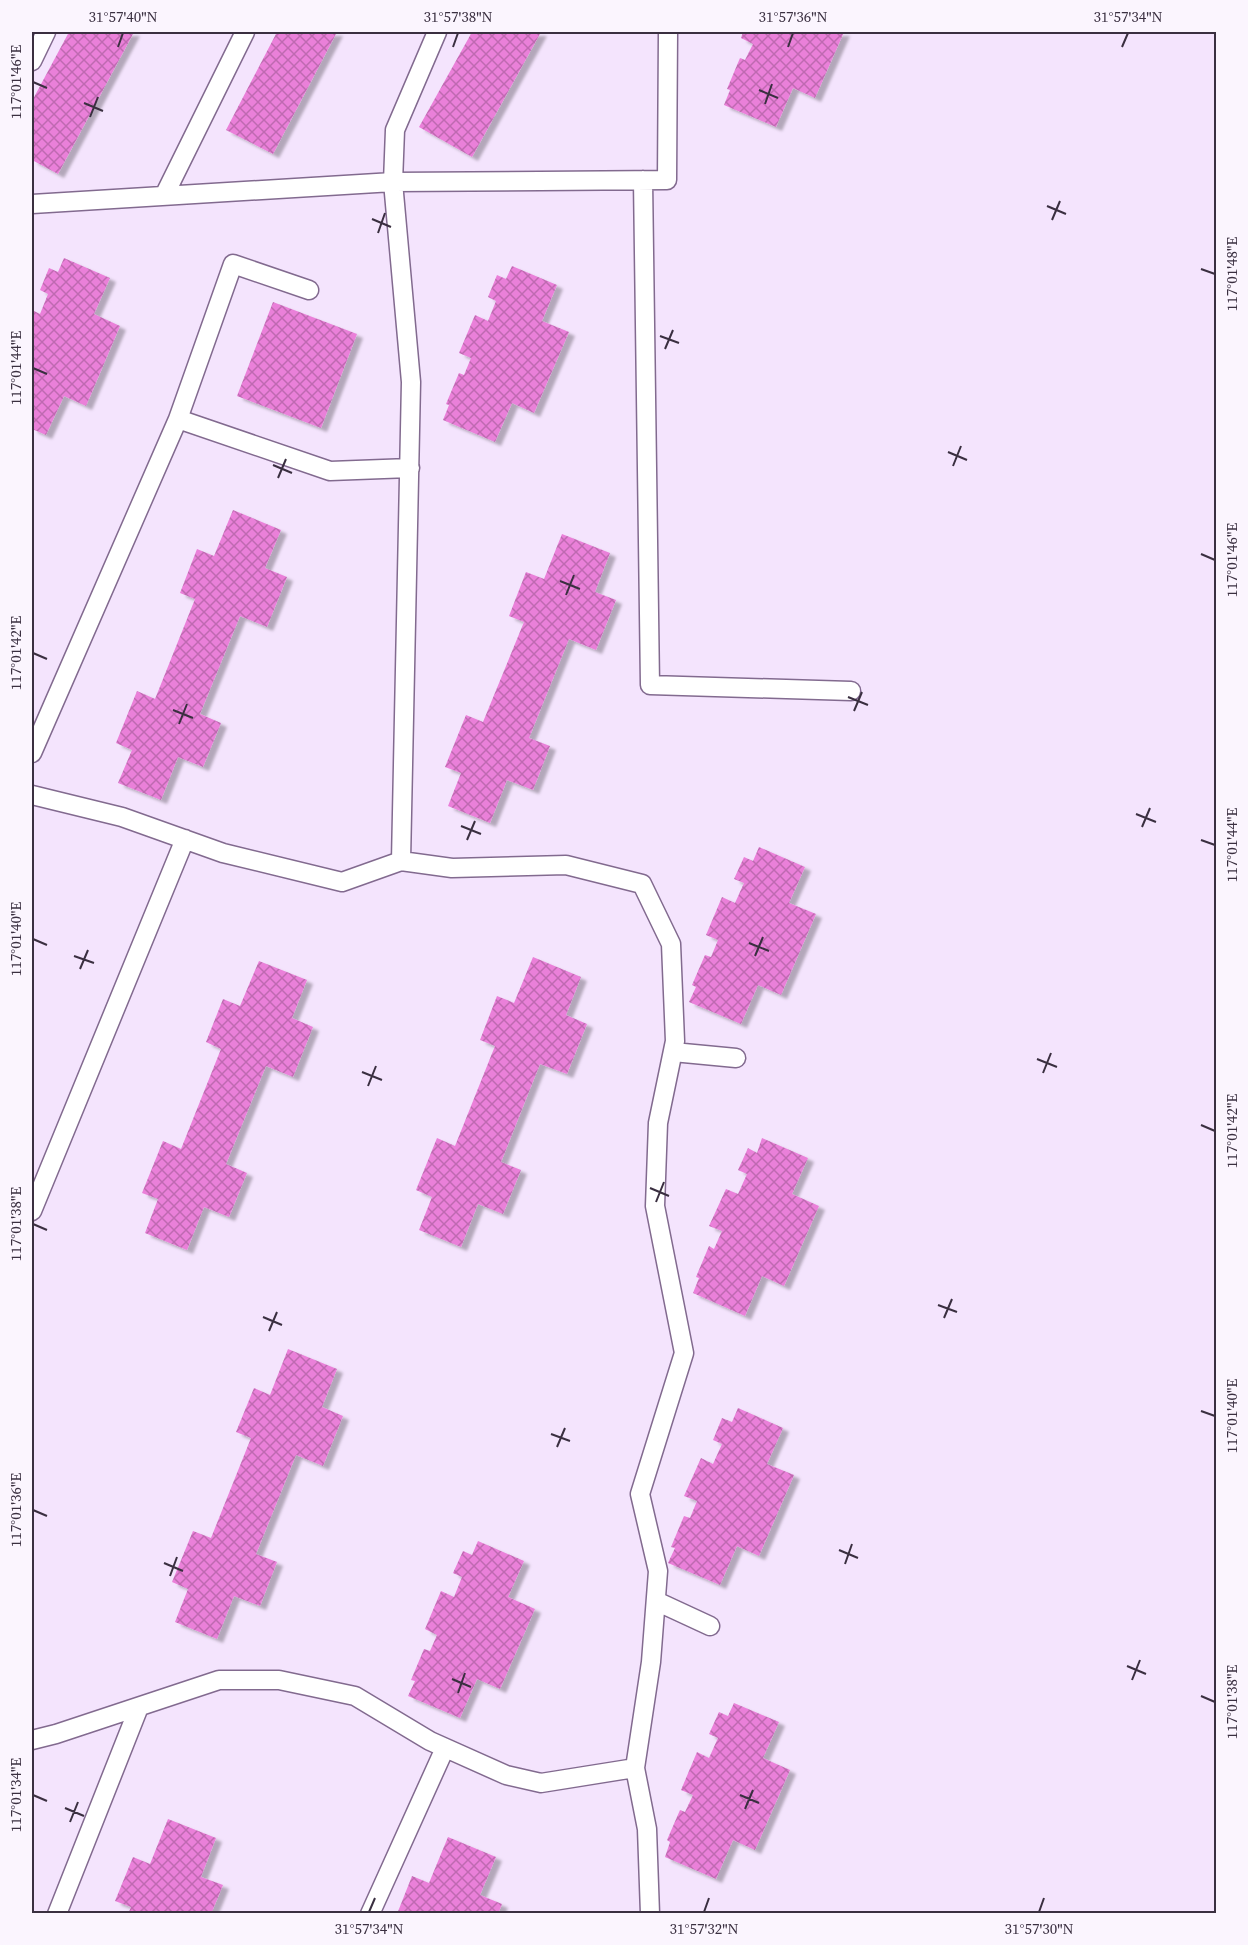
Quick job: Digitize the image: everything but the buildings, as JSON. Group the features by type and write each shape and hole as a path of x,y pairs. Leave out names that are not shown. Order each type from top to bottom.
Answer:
{"lane":[{"path":"32,61 46,32"},
{"path":"164,196 246,32"},
{"path":"401,861 411,382 393,182 395,130 437,32"},
{"path":"32,204 393,182 668,180 668,32"},
{"path":"643,180 650,685 852,691"},
{"path":"32,753 178,419 233,264 309,290"},
{"path":"178,419 330,471 410,468"},
{"path":"32,795 122,817 223,853 342,882 401,861 452,868 566,865 642,884 671,944 675,1041 658,1123 655,1206 684,1353 640,1494 658,1571 651,1662 635,1768 647,1829 650,1914"},
{"path":"32,1211 185,839"},
{"path":"673,1052 736,1059"},
{"path":"656,1601 710,1626"},
{"path":"32,1740 219,1680 279,1680 355,1696 430,1741 506,1775 541,1783 635,1768"},
{"path":"57,1914 139,1707"},
{"path":"370,1914 445,1748"}]}
